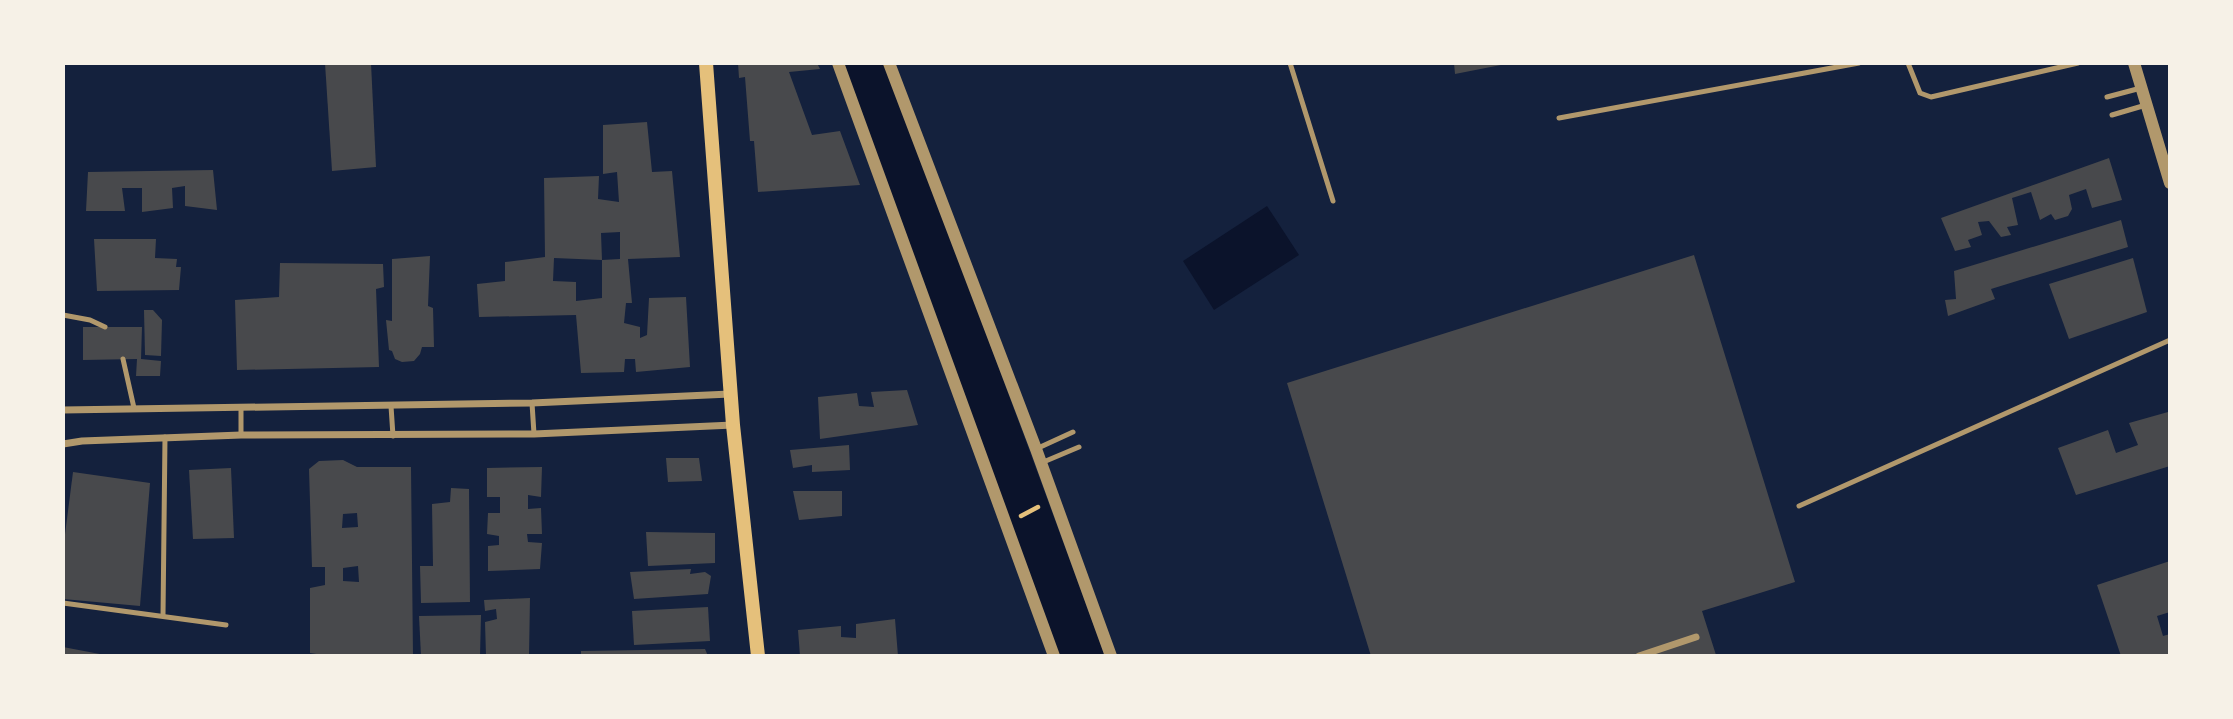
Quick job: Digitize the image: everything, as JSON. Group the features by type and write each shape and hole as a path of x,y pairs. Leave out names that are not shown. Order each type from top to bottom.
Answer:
{"main road":[{"path":"708,66 733,425 758,656"}],"street":[{"path":"838,63 1054,656"},
{"path":"889,63 1036,449 1111,656"},
{"path":"2134,63 2170,183"},
{"path":"63,410 532,403 731,394"},
{"path":"63,444 166,437 534,434 733,425"},
{"path":"1639,656 1696,636"}],"lane":[{"path":"1290,63 1333,201"},
{"path":"1559,118 1859,63"},
{"path":"1908,63 1920,93 1931,97 2078,63"},
{"path":"2107,97 2141,88"},
{"path":"2112,115 2146,105"},
{"path":"63,315 90,320 105,327"},
{"path":"1799,506 2170,340"},
{"path":"123,359 134,408"},
{"path":"532,403 534,434"},
{"path":"391,406 393,436"},
{"path":"241,407 241,435"},
{"path":"1036,449 1073,432"},
{"path":"163,615 166,437"},
{"path":"1041,463 1079,447"},
{"path":"63,603 226,625"}],"path":[{"path":"1020,516 1041,506"}],"water":[{"path":"1267,206 1299,255 1214,310 1183,261"}],"building":[{"path":"325,63 371,63 376,167 332,171"},
{"path":"738,63 817,63 820,69 789,72 812,135 840,131 860,185 758,192 754,141 750,141 745,77 739,78"},
{"path":"1454,63 1506,63 1506,64 1455,74"},
{"path":"647,122 652,172 672,171 680,257 628,259 632,303 626,303 624,323 640,327 640,338 647,335 649,298 686,297 690,367 636,372 635,359 625,359 624,372 581,373 576,315 479,317 477,284 505,281 505,262 545,257 544,178 599,176 598,199 619,202 617,172 603,174 603,125","holes":["620,232 620,259 602,260 601,233","554,258 602,260 602,298 576,301 576,282 553,281"]},
{"path":"2109,158 2122,200 2092,208 2086,189 2069,195 2072,209 2068,216 2055,220 2051,214 2040,220 2031,192 2012,198 2018,225 2007,227 2011,235 2001,237 1989,221 1978,222 1982,235 1968,240 1971,247 1955,251 1941,218"},
{"path":"213,170 217,210 185,206 185,186 172,188 173,208 142,212 142,188 122,188 125,211 86,211 88,172"},
{"path":"2121,220 2128,247 1991,289 1995,299 1948,316 1945,300 1956,299 1954,271"},
{"path":"94,239 156,239 155,258 177,259 176,267 181,267 179,290 97,291"},
{"path":"1694,255 1795,582 1702,611 1716,655 1714,656 1371,656 1287,383"},
{"path":"430,256 428,306 433,308 434,347 422,347 414,361 402,362 395,359 389,350 386,320 392,321 392,259"},
{"path":"2133,258 2147,312 2069,339 2049,284"},
{"path":"280,263 383,264 384,287 376,289 379,367 237,370 235,300 279,297"},
{"path":"144,310 153,310 162,320 161,356 145,355"},
{"path":"83,327 142,327 141,359 161,361 160,376 136,376 137,359 83,360"},
{"path":"907,390 918,425 820,439 818,397 857,393 859,406 874,407 871,392"},
{"path":"2168,412 2170,466 2076,495 2058,448 2108,430 2116,453 2138,445 2129,423"},
{"path":"849,445 850,470 812,472 812,465 793,468 790,450"},
{"path":"666,458 699,458 702,481 668,482"},
{"path":"343,460 357,467 411,467 413,656 329,656 310,653 310,588 325,585 325,567 312,567 309,469 319,461","holes":["357,513 358,527 342,528 343,514","358,566 359,582 343,581 343,568"]},
{"path":"542,467 541,497 528,495 528,509 541,508 542,534 527,534 528,542 542,543 540,569 488,571 488,546 499,545 499,536 487,534 488,513 500,513 500,497 487,497 487,468"},
{"path":"231,468 234,538 193,539 189,470"},
{"path":"73,472 150,483 140,606 63,599 63,550"},
{"path":"451,488 469,489 470,602 421,603 420,566 433,566 432,504 450,502"},
{"path":"793,491 842,491 842,516 799,520"},
{"path":"646,532 715,533 715,563 648,566"},
{"path":"2170,561 2170,612 2157,616 2163,636 2170,634 2170,656 2121,656 2097,585"},
{"path":"691,569 690,574 705,572 711,576 708,594 634,599 630,572"},
{"path":"530,598 529,656 486,656 485,622 497,619 496,609 485,611 484,600"},
{"path":"708,607 710,641 634,645 632,611"},
{"path":"481,615 480,656 421,656 419,616"},
{"path":"895,619 898,656 800,656 798,630 841,626 841,637 856,638 856,624"},
{"path":"63,647 105,655 105,656 63,656"},
{"path":"705,649 708,656 581,656 581,651"}],"waterway":[{"path":"861,63 1080,656"}]}
